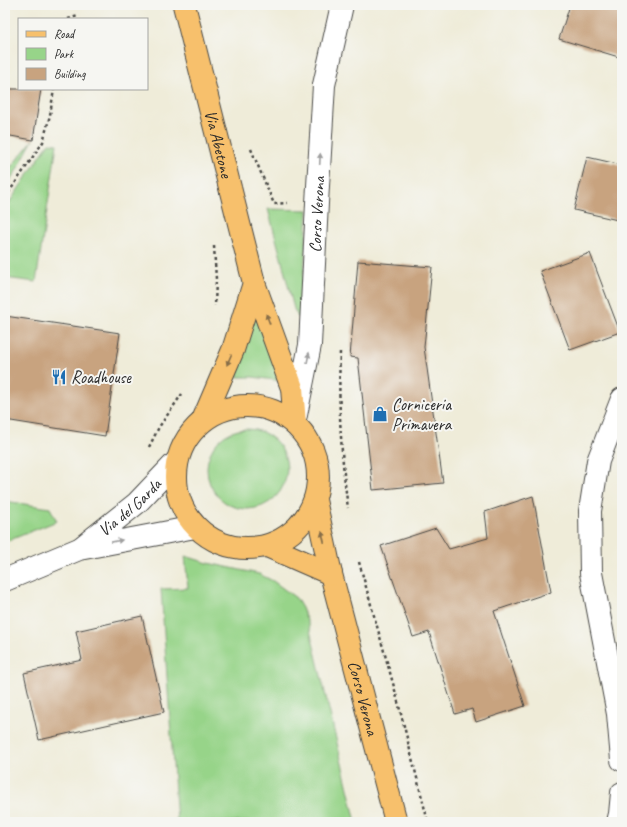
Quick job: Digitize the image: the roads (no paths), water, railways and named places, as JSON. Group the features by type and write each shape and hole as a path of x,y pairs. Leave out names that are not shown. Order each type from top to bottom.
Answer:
{"main road":[{"name":"Via Abetone","path":"184,5 254,283 292,388 295,424"},
{"path":"203,420 233,350 254,283"},
{"path":"240,406 260,407 278,413 295,424 308,440 316,459 319,480 315,500 304,520 287,536 267,546 248,548 228,546 210,539 195,527 183,509 176,489 176,462 180,450 190,434 203,420 220,411 240,406"},
{"name":"Corso Verona","path":"315,500 331,574 396,822"},
{"path":"267,546 331,574"}],"street":[{"name":"Corso Verona","path":"295,424 310,345 324,85 342,5"},
{"path":"622,399 598,460 590,510 591,573 618,714 622,760"},
{"name":"Via del Garda","path":"79,549 137,503 176,462"},
{"name":"Via del Garda","path":"5,580 79,549 195,527"},
{"path":"618,822 622,793"}],"place":[{"name":"Roadhouse","path":"59,377"},
{"name":"Corniceria Primavera","path":"380,414"}]}
